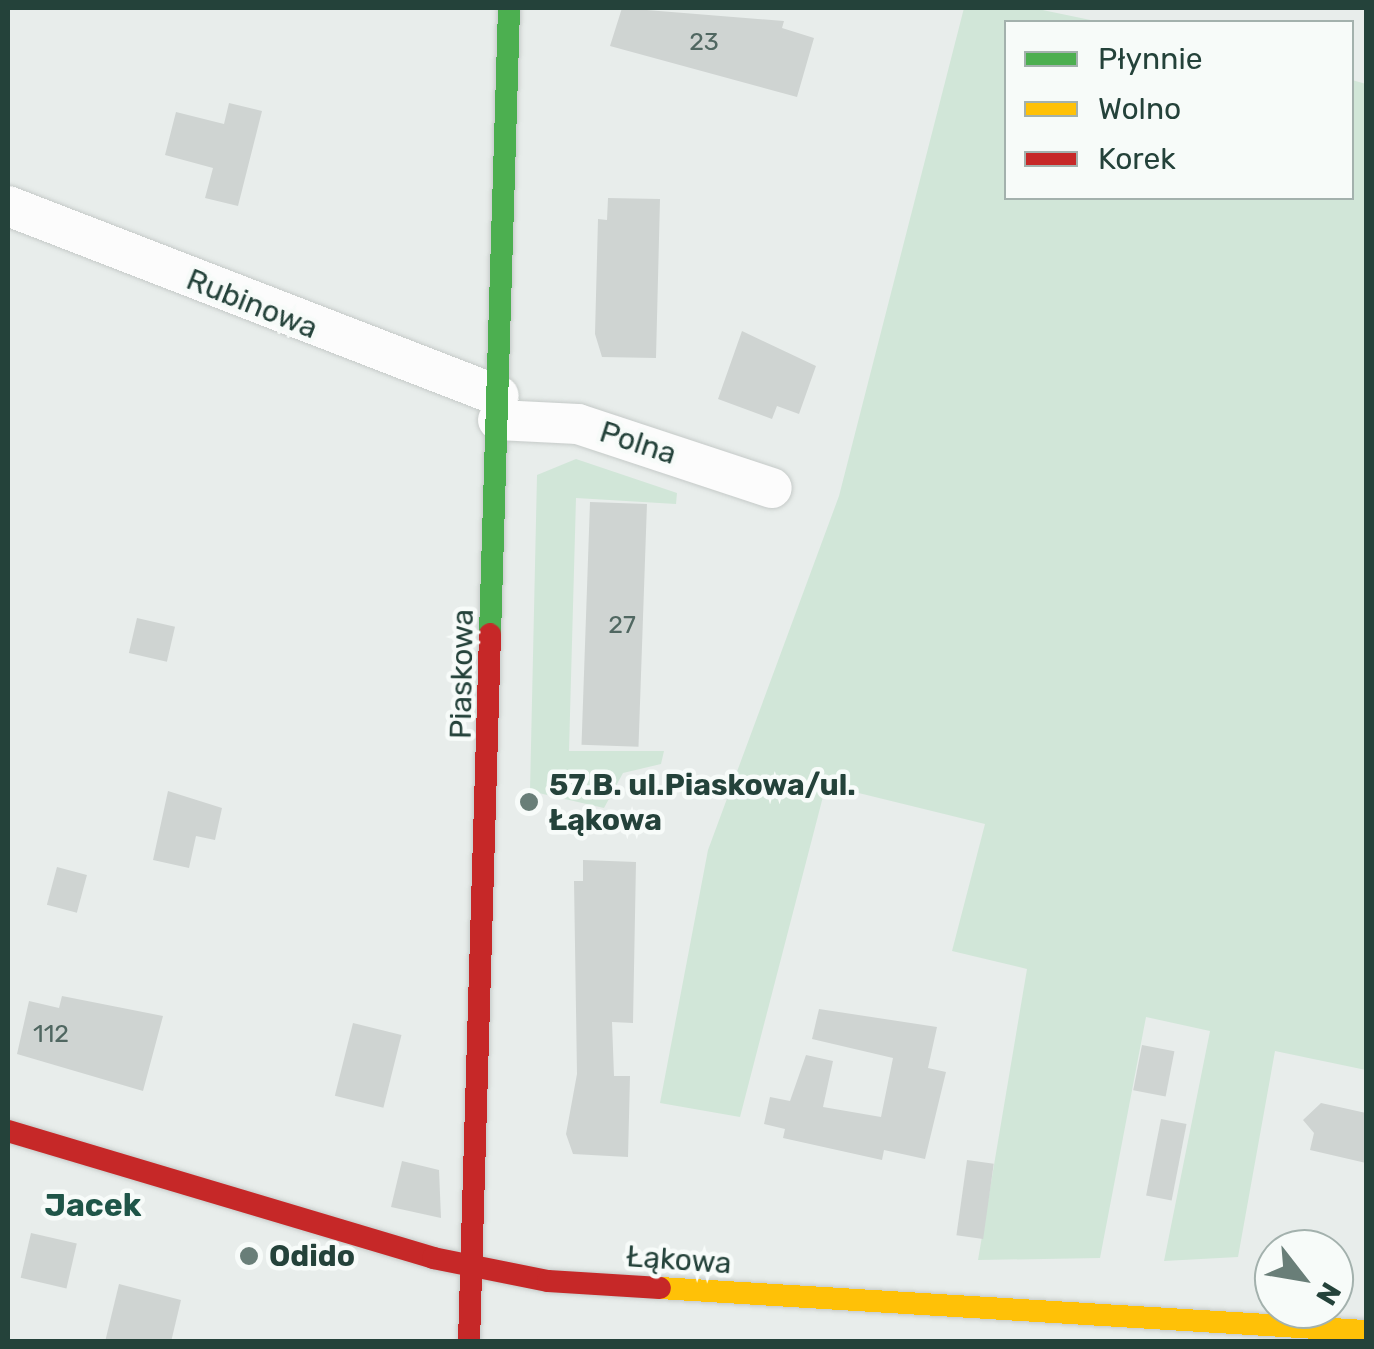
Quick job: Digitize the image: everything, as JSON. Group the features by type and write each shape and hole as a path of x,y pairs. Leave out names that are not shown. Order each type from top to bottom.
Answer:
{"street":[{"name":"Piaskowa","path":"469,1342 475,1268 509,8"},
{"name":"Rubinowa","path":"8,206 499,408"},
{"name":"Polna","path":"499,408 578,424 772,488"},
{"name":"Łąkowa","path":"8,1131 475,1268 607,1285 1366,1330"}],"green space":[{"path":"964,8 1033,8 1090,20 1004,20 1004,200 1354,200 1354,81 1366,84 1366,1070 1275,1051 1238,1257 1164,1261 1210,1031 1146,1017 1100,1258 978,1260 1027,969 952,951 985,824 826,785 740,1117 660,1103 708,850 839,496"},
{"path":"576,459 677,493 676,504 576,498 569,751 664,751 661,764 623,773 604,808 530,791 537,475"}],"building":[{"path":"622,8 784,21 782,28 814,38 797,97 610,46"},
{"path":"229,103 262,111 238,206 205,198 213,168 165,155 176,112 224,124"},
{"path":"608,198 660,199 656,358 602,357 595,334 598,219 607,220"},
{"path":"742,331 816,366 799,414 777,406 772,419 718,399"},
{"path":"590,502 647,504 638,747 582,745"},
{"path":"137,618 175,627 167,662 129,653"},
{"path":"168,791 222,808 215,840 196,836 189,868 153,860"},
{"path":"583,860 636,862 633,1023 612,1022 614,1076 630,1076 628,1157 573,1154 566,1134 577,1074 574,881 583,881"},
{"path":"57,867 87,875 77,913 47,905"},
{"path":"62,996 163,1016 143,1091 17,1054 29,1001 59,1008"},
{"path":"819,1009 937,1027 928,1068 946,1072 925,1159 884,1150 882,1160 783,1138 785,1129 764,1124 770,1097 790,1101 806,1055 833,1061 823,1107 881,1117 893,1058 812,1039"},
{"path":"353,1023 402,1035 383,1108 335,1096"},
{"path":"1142,1045 1174,1051 1166,1096 1133,1090"},
{"path":"1321,1103 1366,1113 1366,1163 1310,1150 1314,1133 1303,1120"},
{"path":"1161,1119 1187,1124 1172,1201 1146,1196"},
{"path":"967,1160 994,1164 983,1239 956,1235"},
{"path":"402,1161 439,1170 441,1218 391,1207"},
{"path":"31,1233 77,1244 66,1288 21,1278"},
{"path":"119,1284 181,1300 171,1342 105,1342"}],"traffic: fast":[{"path":"490,634 509,8"}],"traffic: slow":[{"path":"660,1288 1366,1331"}],"traffic: jam":[{"path":"469,1342 490,634"},
{"path":"8,1131 433,1258 548,1281 660,1288"}],"place":[{"name":"57.B. ul.Piaskowa/ul. Łąkowa","path":"529,802"},
{"name":"Odido","path":"249,1256"}],"district":[{"name":"Jacek","path":"93,1205"}]}
